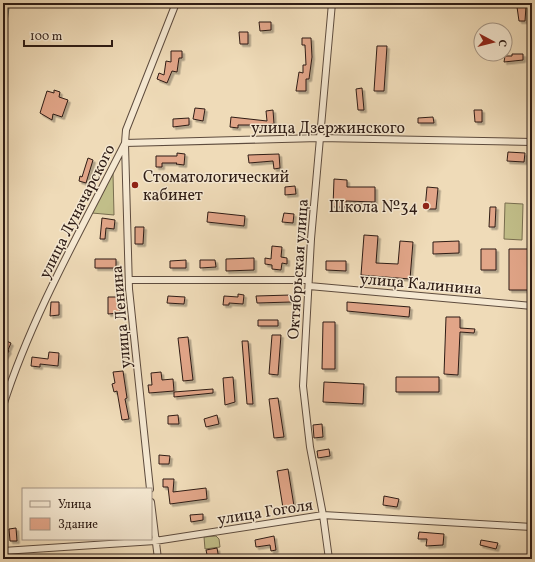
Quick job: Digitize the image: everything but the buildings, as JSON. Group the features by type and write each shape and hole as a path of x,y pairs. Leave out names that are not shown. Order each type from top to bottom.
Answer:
{"street":[{"name":"улица Луначарского","path":"3,406 11,381 51,290 124,143 126,130 176,3"},
{"name":"Октябрьская улица","path":"329,559 324,516 304,401 303,386 308,283 319,138 332,3"},
{"name":"улица Дзержинского","path":"124,143 319,138 532,142"},
{"name":"улица Ленина","path":"124,143 129,280 150,488"},
{"name":"улица Калинина","path":"129,280 308,283 532,306"},
{"path":"152,512 158,559"},
{"name":"улица Гоголя","path":"3,551 155,541 324,516 532,527"}],"shaded area":[{"path":"113,173 114,215 92,213"},
{"path":"505,203 523,204 522,240 504,239"},
{"path":"216,536 219,539 220,547 205,549 204,537"}],"water":[{"path":"3,3 13,3 9,8 3,50"}],"place":[{"name":"Стоматологический кабинет","path":"135,185"},
{"name":"Школа №34","path":"426,206"}]}
